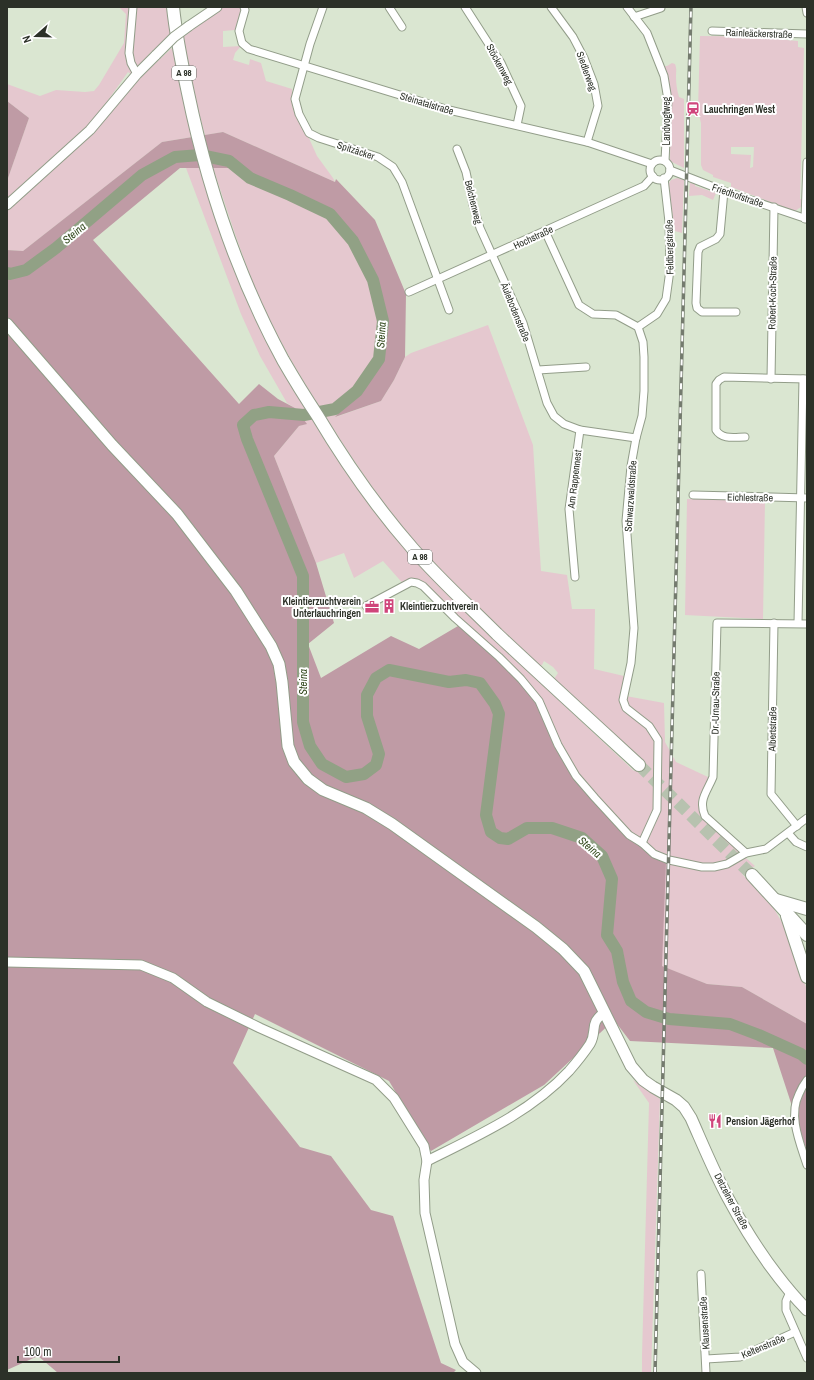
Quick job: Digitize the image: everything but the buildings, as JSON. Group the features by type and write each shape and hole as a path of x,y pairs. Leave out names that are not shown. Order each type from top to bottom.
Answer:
{"highway":[{"name":"A 98","path":"173,7 181,57 198,139 230,242 254,301 283,360 326,431 354,474 413,548 446,585 532,667 639,765"},
{"path":"752,875 807,935"},
{"path":"775,900 807,909"},
{"path":"786,911 807,976"}],"main road":[{"name":"Detzelner Straße","path":"7,324 112,446 177,514 236,591 271,646 279,664 288,746 294,762 308,779 323,790 366,808 392,824 563,948 584,971 631,1066 643,1080 676,1100 684,1107 691,1118 728,1198 768,1264 790,1292 807,1310"}],"street":[{"path":"133,7 129,53 131,63 138,74"},
{"path":"7,205 90,130 138,74 174,37 217,7"},
{"name":"Steinatalstraße","path":"244,7 245,10 239,31 242,43 249,49 449,110 587,142 652,164"},
{"name":"Spitzäcker","path":"323,7 304,65 295,99 299,114 309,132 319,138 378,157 393,167 402,182 449,310"},
{"path":"389,7 402,27"},
{"name":"Stöckenweg","path":"465,7 501,63 521,106 516,125"},
{"name":"Siedlerweg","path":"551,7 573,37 584,58 594,84 598,106 587,142"},
{"name":"Landvogtweg","path":"627,7 647,33 664,76 668,100 665,161"},
{"path":"634,17 661,7"},
{"path":"806,7 807,14"},
{"name":"Rainleäckerstraße","path":"712,31 807,34"},
{"name":"Belchenweg","path":"457,149 466,172 473,205 480,228 492,255"},
{"path":"656,160 665,161 670,170 668,175 664,178 658,179 653,176 650,171 652,164 656,160"},
{"path":"806,219 807,162"},
{"name":"Friedhofstraße","path":"670,170 724,191 806,219"},
{"name":"Hochstraße","path":"409,292 644,186 653,176"},
{"name":"Feldbergstraße","path":"638,327 657,314 666,299 670,264 669,222 664,178"},
{"path":"724,191 720,234 716,239 700,247 698,252 696,303 697,308 702,312 736,312"},
{"name":"Robert-Koch-Straße","path":"771,379 774,207"},
{"path":"545,231 579,305 593,314 616,315 638,327"},
{"name":"Äulebodenstraße","path":"492,255 523,323 547,403 554,416 564,424 580,430 636,438"},
{"name":"Schwarzwaldstraße","path":"638,327 643,342 644,391 642,416 631,466 626,521 634,628 631,663 623,700 626,708 649,726 658,740 657,810 642,843"},
{"path":"538,370 586,367"},
{"path":"745,437 722,436 718,434 716,430 716,384 719,380 724,377 805,379 804,498 798,623"},
{"name":"Am Rappennest","path":"575,576 569,509 580,430"},
{"name":"Eichlestraße","path":"693,495 804,498"},
{"path":"366,606 411,582 423,586 521,679 539,701 558,745 576,776 629,835 642,843 654,854 669,860 702,867 714,867 727,864 746,853 766,849 807,818"},
{"name":"Dr.-Urnau-Straße","path":"746,853 705,816 702,808 702,801 713,778 717,623 807,624"},
{"name":"Albertstraße","path":"774,623 771,794 797,826"},
{"path":"788,833 796,842 807,847"},
{"path":"7,962 141,965 173,978 207,1002 260,1028 376,1080 394,1098 424,1146 427,1160 424,1180 425,1213 455,1344 463,1362 476,1373"},
{"path":"427,1160 483,1133 539,1098 569,1070 591,1042 595,1020 605,1012"},
{"path":"807,1080 798,1094 794,1120 807,1164"},
{"name":"Klausenstraße","path":"702,1274 706,1373"},
{"path":"790,1292 786,1301 786,1310 807,1358"},
{"name":"Keltenstraße","path":"706,1359 740,1356 795,1332"}],"shaded area":[{"path":"167,7 171,34 149,54 132,75 128,72 94,120 7,200 7,181 29,118 7,101 7,84 40,96 56,90 85,92 94,91 124,43 126,14 120,8"},
{"path":"224,7 241,7 241,11 235,30 223,31 223,47 241,46 235,53 233,60 249,65 250,59 261,63 266,81 292,89 292,105 294,112 308,136 317,156 335,182 223,132 205,135 195,98 183,37 198,26 198,24"},
{"path":"700,36 784,37 786,40 798,41 798,47 804,48 800,199 804,199 801,207 795,211 731,187 731,183 713,177 713,175 703,170 701,165 701,123 698,111","holes":["731,147 754,147 753,167 750,168 751,155 731,154"]},
{"path":"172,48 192,137 162,142 23,251 7,250 7,210 55,168 92,130 135,82"},
{"path":"672,63 675,64 676,67 676,85 679,97 684,99 684,168 670,160 671,97 664,66"},
{"path":"7,101 29,118 7,181"},
{"path":"223,132 335,182 336,179 375,220 406,294 405,357 394,380 381,401 335,417 370,381 384,343 364,260 342,225 230,168 180,168 93,240 239,404 259,384 278,399 295,408 307,424 299,426 274,456 316,563 334,623 308,644 321,678 391,636 419,649 458,626 497,658 537,701 554,746 574,779 627,838 666,863 662,966 707,984 742,987 807,1024 807,1152 773,1048 630,1041 614,1020 544,1085 431,1151 389,1081 255,1014 233,1063 300,1147 331,1156 371,1210 393,1216 441,1363 456,1370 453,1373 58,1373 38,1356 7,1370 7,250 23,251 162,142"},
{"path":"186,168 200,168 223,238 248,304 280,368 338,460 364,497 393,533 462,608 634,771 643,761 554,679 558,673 553,667 544,661 540,666 447,576 403,528 366,478 311,393 284,347 268,315 253,283 213,168 230,168 303,207 342,225 364,260 384,343 370,379 336,417 381,401 394,380 405,357 411,353 488,325 533,445 541,571 567,575 572,609 595,609 594,669 624,676 626,696 664,703 665,742 676,762 708,777 705,788 700,795 698,804 699,809 702,816 755,866 742,874 773,907 787,931 807,990 807,1024 742,987 707,984 661,966 665,863 627,838 574,779 554,746 537,701 497,658 458,626 421,588 412,585 406,587 383,561 354,578 344,553 316,563 274,456 299,426 306,424 295,408 287,403 260,356 241,314"},
{"path":"677,178 684,180 682,233 675,231 668,185 671,180"},
{"path":"690,183 716,193 713,200 702,195 689,196"},
{"path":"687,499 765,500 763,619 685,615"},
{"path":"633,1080 660,1099 651,1373 642,1373 649,1103"}],"waterway":[{"name":"Steina","path":"7,273 10,274 26,270 56,248 142,175 175,157 200,155 229,161 250,178 330,214 353,241 373,280 383,321 379,359 357,391 335,409 304,415 269,412 254,415 243,425 247,439 303,576 303,722 310,746 322,764 346,777 364,774 376,765 379,754 367,716 367,695 376,678 389,670 449,682 466,680 480,683 495,704 499,714 486,815 491,832 500,838 508,839 527,828 552,828 582,838 602,856 612,879 607,935 617,951 623,982 631,1001 646,1012 669,1019 730,1024 801,1054 807,1059"}],"tunnel":[{"path":"639,765 752,875"}],"railway":[{"path":"655,1373 691,7"}],"place":[{"name":"Lauchringen West","path":"693,109"},
{"name":"Kleintierzuchtverein","path":"389,606"},
{"name":"Kleintierzuchtverein Unterlauchringen","path":"372,607"},
{"name":"Pension Jägerhof","path":"715,1121"}]}
